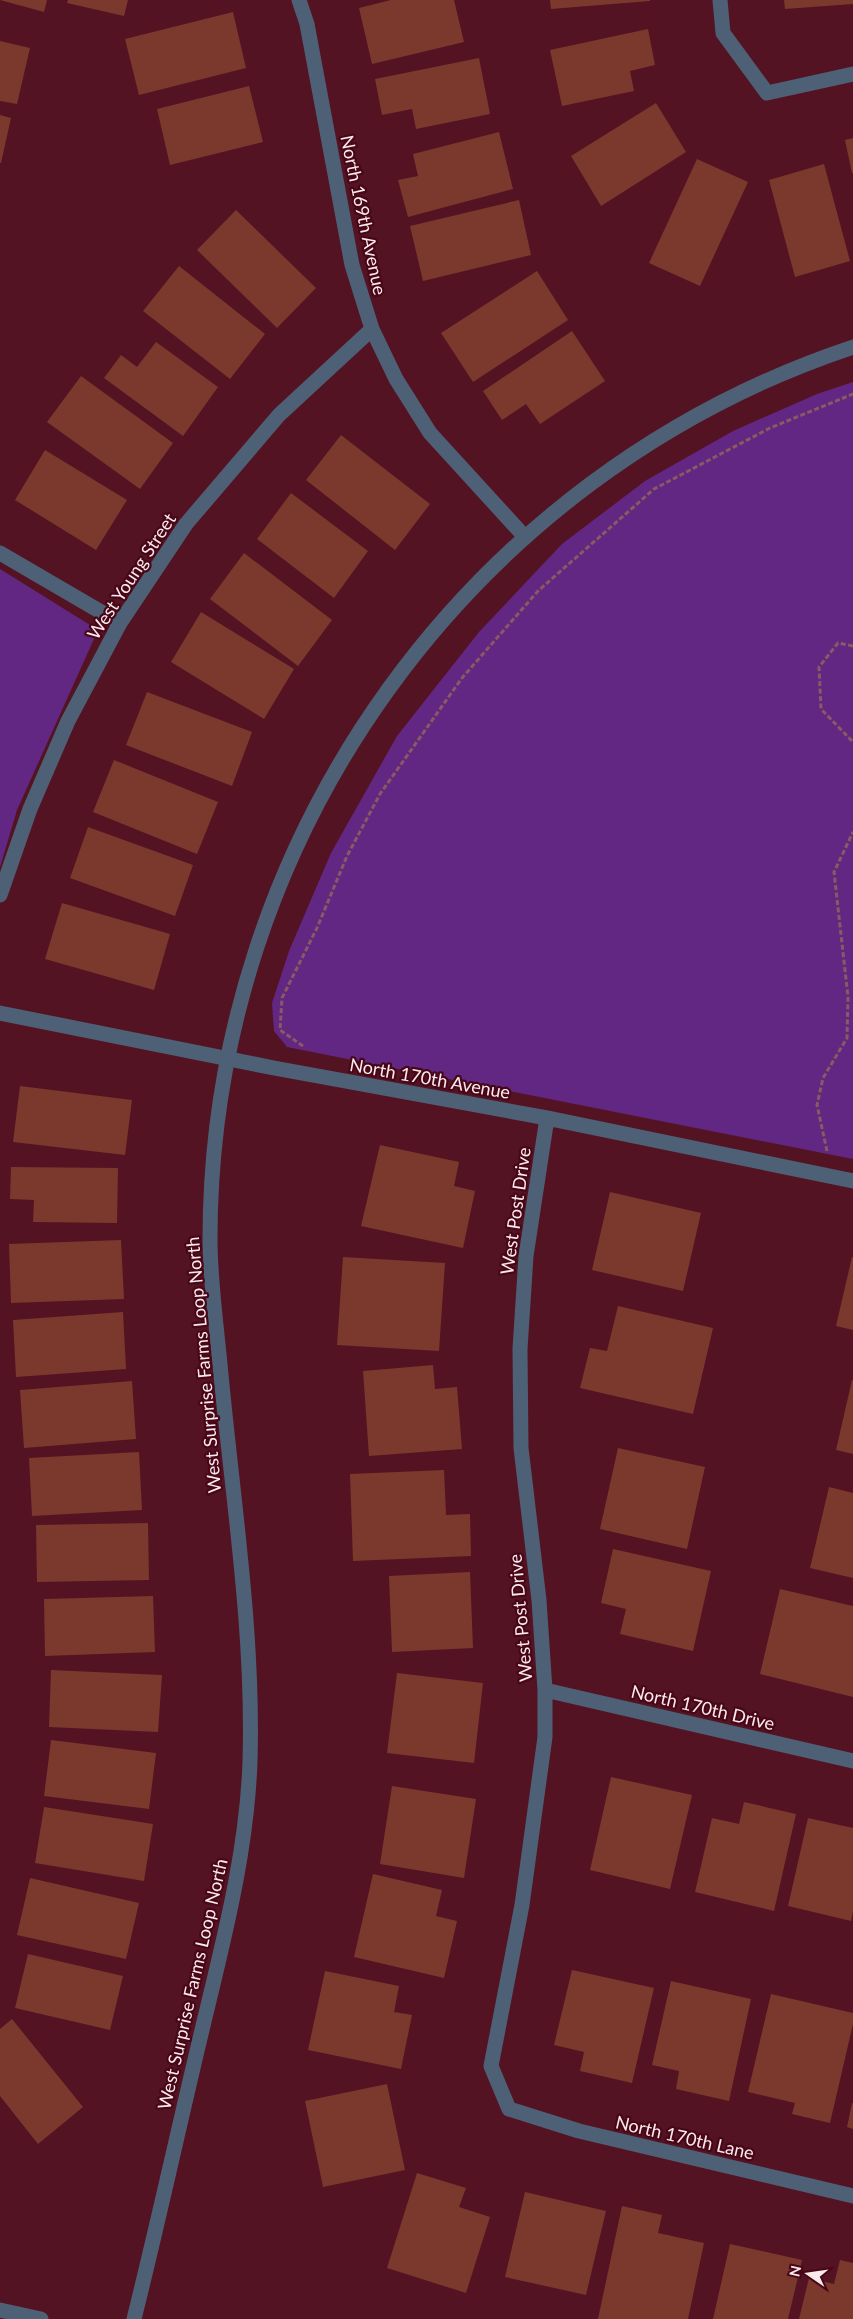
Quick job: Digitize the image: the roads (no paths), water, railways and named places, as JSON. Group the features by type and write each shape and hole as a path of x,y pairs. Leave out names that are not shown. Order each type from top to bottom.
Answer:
{"street":[{"name":"North 169th Avenue","path":"299,0 307,24 352,265 372,330 396,379 430,433 524,537"},
{"path":"720,0 723,33 767,93 853,74"},
{"name":"West Young Street","path":"0,895 30,809 68,720 120,623 186,524 272,422 372,330"},
{"name":"West Surprise Farms Loop North","path":"134,2319 226,1936 245,1827 250,1766 251,1698 243,1585 222,1384 210,1241 214,1150 226,1057 258,936 284,870 316,806 395,680 442,619 524,537 592,481 650,442 705,411 775,376 853,347"},
{"path":"0,554 120,623"},
{"name":"North 170th Avenue","path":"0,1013 274,1068 548,1118 853,1181"},
{"name":"West Post Drive","path":"509,2109 491,2066 522,1905 545,1737 545,1690 539,1600 521,1448 520,1349 526,1256 548,1118"},
{"name":"North 170th Drive","path":"545,1690 853,1761"},
{"name":"North 170th Lane","path":"509,2109 579,2131 853,2196"},
{"path":"0,2310 40,2319"}]}
